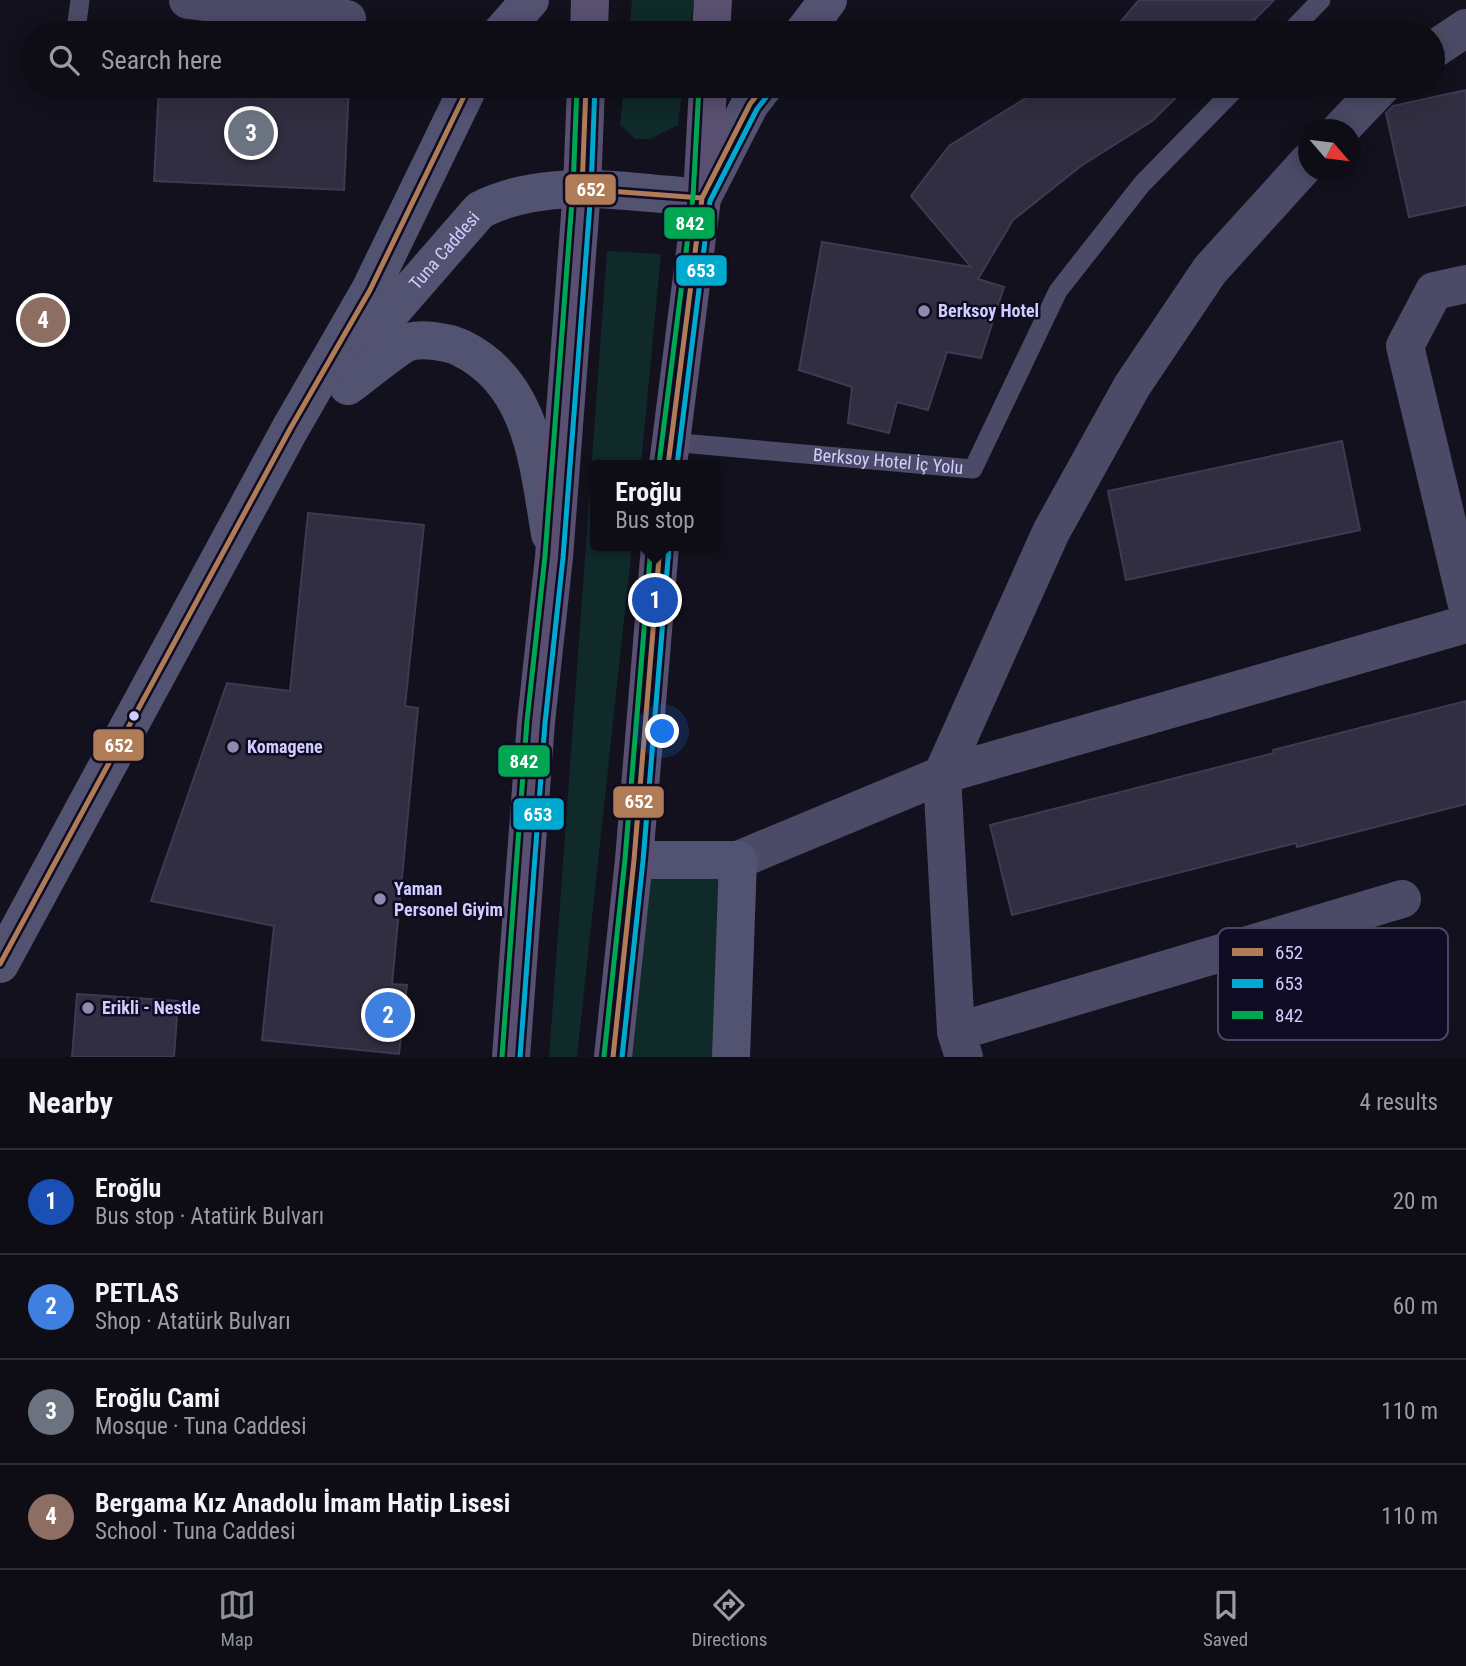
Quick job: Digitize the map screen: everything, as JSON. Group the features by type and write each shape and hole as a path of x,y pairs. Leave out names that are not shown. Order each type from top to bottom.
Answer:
{"main road":[{"path":"512,21 530,0"},
{"path":"589,21 590,0"},
{"path":"712,21 713,0"},
{"path":"812,21 828,0"},
{"name":"Tuna Caddesi","path":"0,964 290,429 370,290 463,98"},
{"path":"512,1057 536,722 554,557 582,189 586,98"},
{"path":"669,453 702,198 707,98"},
{"path":"702,198 755,98"},
{"name":"Tuna Caddesi","path":"290,429 480,210 498,201 524,194 582,189 702,198"},
{"path":"290,429 408,342 449,342 477,356 507,384 533,438 554,557"},
{"path":"613,1057 634,860 660,551"},
{"path":"634,860 737,860 731,1057"}],"street":[{"path":"188,0 347,19"},
{"path":"1445,42 1466,28"},
{"path":"1350,119 1371,98"},
{"path":"1218,960 960,1045 942,775 1051,532 1132,386 1210,270 1298,173"},
{"path":"1466,284 1434,291 1405,346 1466,601"},
{"path":"737,860 942,775 1466,624"},
{"path":"1317,928 1402,900"}],"lane":[{"path":"77,21 80,0"},
{"path":"1301,21 1321,0"},
{"name":"Berksoy Hotel İç Yolu","path":"669,453 973,469 1058,291 1142,184 1226,98"}],"green space":[{"path":"632,0 694,0 691,21 630,21"},
{"path":"623,98 681,98 678,125 650,139 635,139 620,125"},
{"path":"607,251 661,254 641,460 592,460"},
{"path":"590,487 590,551 631,551 577,1057 549,1057"},
{"path":"634,860 738,860 731,1057 613,1057"}],"building":[{"path":"1139,0 1274,0 1253,21 1121,21"},
{"path":"1466,90 1466,205 1409,217 1386,113 1393,106 1430,98 1445,98 1445,95"},
{"path":"158,98 348,98 344,190 154,181"},
{"name":"Berksoy Hotel","path":"1026,98 1176,98 1152,121 1081,166 1013,220 978,279 1004,287 981,358 947,352 928,410 897,402 889,433 848,423 852,387 799,370 822,242 971,267 911,196 949,146"},
{"path":"1342,441 1360,530 1126,580 1108,491"},
{"path":"308,513 424,525 405,706 418,708 392,984 407,985 399,1054 262,1040 274,926 151,901 227,683 290,691"},
{"path":"1466,701 1466,804 1297,847 1296,843 1012,915 990,825"},
{"path":"77,994 178,1001 174,1057 72,1057"}],"transit line":[{"name":"652","path":"0,964 290,429 370,290 463,98"},
{"name":"842","path":"502,1056 527,721 545,556 573,188 577,98"},
{"name":"652","path":"586,98 582,189 702,198"},
{"name":"653","path":"520,1057 545,723 563,558 591,190 595,98"},
{"name":"842","path":"660,460 693,197 698,98"},
{"name":"652","path":"669,460 702,198 755,98"},
{"name":"653","path":"678,460 710,201 757,109 766,98"},
{"name":"842","path":"604,1056 625,859 651,551"},
{"name":"652","path":"613,1057 634,860 660,551"},
{"name":"653","path":"622,1057 643,861 669,551"}],"place":[{"name":"Eroğlu Cami","path":"251,133"},
{"name":"Berksoy Hotel","path":"924,311"},
{"name":"Bergama Kız Anadolu İmam Hatip Lisesi","path":"43,320"},
{"name":"Eroğlu","path":"655,600"},
{"name":"Komagene","path":"233,747"},
{"name":"Yaman Personel Giyim","path":"380,899"},
{"name":"Erikli - Nestle","path":"88,1008"},
{"name":"PETLAS","path":"388,1015"}]}
